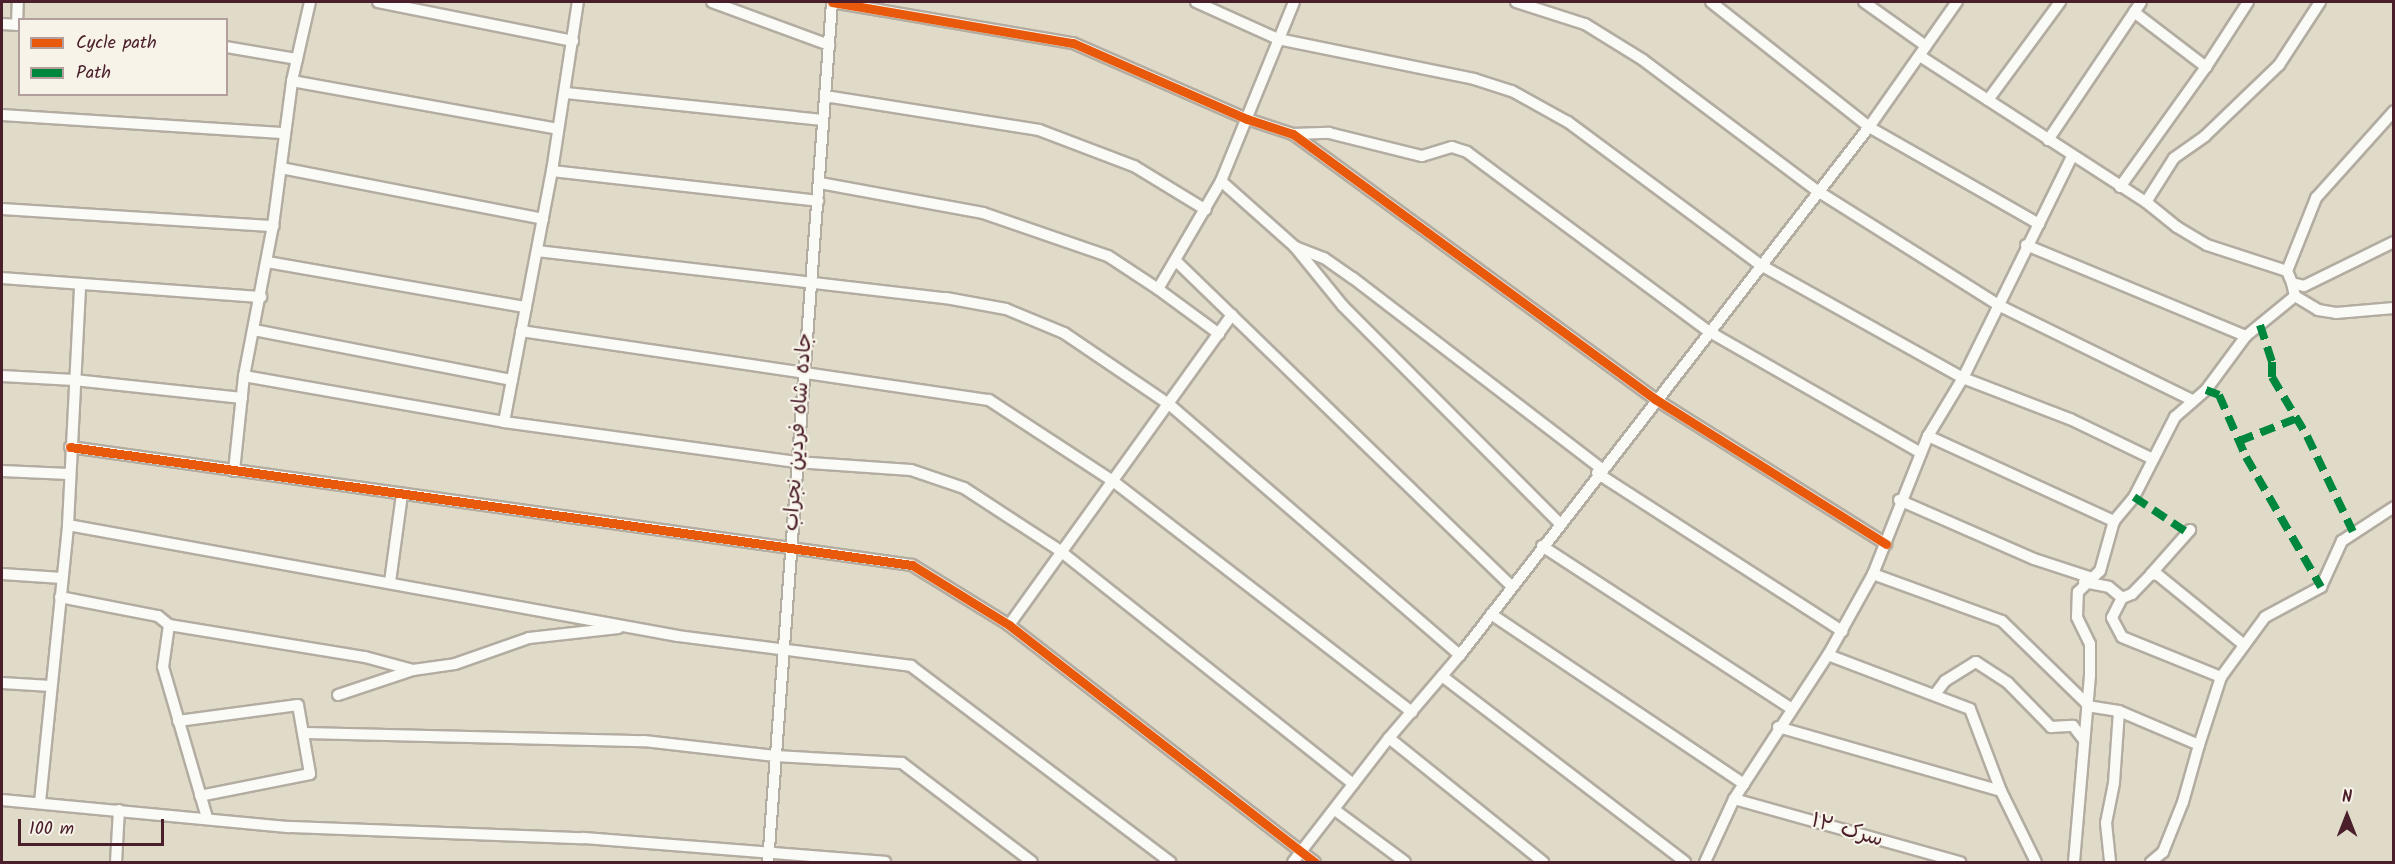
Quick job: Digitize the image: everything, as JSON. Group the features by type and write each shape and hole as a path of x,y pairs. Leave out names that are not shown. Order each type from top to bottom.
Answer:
{"street":[{"path":"2,24 18,25 18,2"},
{"path":"234,471 244,376 273,226 292,81 310,2"},
{"path":"378,2 573,41"},
{"path":"504,422 566,93 578,2"},
{"path":"712,2 829,45"},
{"path":"832,2 1073,43 1247,119 1293,134 1655,399 1886,544"},
{"name":"جاده شاه فردین نجراب","path":"768,858 802,371 820,183 832,2"},
{"path":"1196,2 1278,39 1474,79 1512,91 1568,122 1759,264 1963,378 2070,419 2153,459"},
{"path":"1158,289 1221,181 1294,2"},
{"path":"1516,2 1585,24 1624,48 1816,190 2000,306 2192,400"},
{"path":"1711,2 1869,127 2038,224"},
{"path":"1864,2 1923,51 1988,100 2146,202 2207,245 2287,271"},
{"path":"1293,862 1389,738 1460,655 1510,586 1816,190 1869,127 1957,2"},
{"path":"1988,100 2060,2"},
{"path":"2048,140 2141,2"},
{"path":"2120,187 2206,67 2248,2"},
{"path":"2146,202 2174,158 2205,136 2279,65 2320,2"},
{"path":"2134,12 2206,67"},
{"path":"228,47 297,59"},
{"path":"292,81 558,129"},
{"path":"566,93 823,120"},
{"path":"825,96 1040,130 1134,166 1206,210"},
{"path":"2394,111 2316,198 2287,271 2295,296 2318,310 2336,314 2394,308"},
{"path":"2,115 284,133"},
{"path":"1293,134 1329,133 1422,156 1452,147 1467,152 1708,331 1922,453"},
{"path":"1705,862 1734,799 1778,727 1828,655 1873,574 1886,544 1899,500 1922,453 1928,435 1963,378 2000,306 2026,245 2072,156"},
{"path":"281,168 543,219"},
{"path":"552,171 818,201"},
{"path":"1221,181 1295,247 1343,306 1559,523"},
{"path":"820,183 983,213 1108,256 1219,334"},
{"path":"2,209 273,226"},
{"path":"2292,283 2304,286 2394,242"},
{"path":"2026,245 2246,336"},
{"path":"1295,247 1324,258 1363,285 1599,471 1842,632"},
{"path":"537,251 811,282 1006,309 1064,333 1170,405 1460,655"},
{"path":"1176,261 1510,586"},
{"path":"267,262 526,307"},
{"path":"2,278 261,297"},
{"path":"40,802 68,525 70,447 80,284"},
{"path":"2074,862 2090,644 2077,617 2078,592 2100,571 2114,520 2134,497 2175,417 2206,390 2246,336 2295,296"},
{"path":"1009,624 1059,550 1170,405 1232,315"},
{"path":"254,330 512,380"},
{"path":"521,331 989,400 1113,481 1412,712"},
{"path":"2,376 74,380 242,399"},
{"path":"244,376 504,422 796,462 911,470 964,488 1059,550 1353,784"},
{"path":"1928,435 2114,520"},
{"path":"70,447 790,550 912,565 1009,624 1315,862"},
{"path":"2,471 69,474"},
{"path":"390,582 402,494"},
{"path":"1899,500 2034,559 2109,587 2122,598"},
{"path":"2151,862 2163,852 2183,802 2221,677 2265,617 2321,586 2342,542 2394,507"},
{"path":"68,525 630,627 910,666 1170,862"},
{"path":"2190,530 2133,594 2122,598 2112,618 2122,637 2221,677"},
{"path":"1542,546 1792,709"},
{"path":"2,574 62,578"},
{"path":"1873,574 2002,621 2086,704 2120,711 2199,745"},
{"path":"2151,574 2167,579 2244,645"},
{"path":"60,597 158,616 169,625 365,657 413,670"},
{"path":"1491,614 1744,784"},
{"path":"169,625 163,667 207,817"},
{"path":"338,694 413,670 455,664 529,638 630,627"},
{"path":"1828,655 1936,693 1970,709 2001,791 2036,862"},
{"path":"1936,693 1945,681 1976,662 2008,683 2051,727 2073,726 2084,740"},
{"path":"1442,676 1685,862"},
{"path":"2,683 50,686"},
{"path":"178,721 298,705 305,733 310,774 200,796"},
{"path":"2110,862 2106,823 2114,783 2120,711"},
{"path":"1778,727 2001,791"},
{"path":"305,733 644,741 775,756 902,763 1032,862"},
{"path":"1389,738 1543,862"},
{"name":"سرک ۱۲","path":"1734,799 1960,862"},
{"path":"2,800 207,817 291,827 583,838 768,858 885,862"},
{"path":"116,862 119,810"},
{"path":"1335,810 1405,862"}],"marked path":[{"path":"2260,325 2272,362 2272,377 2307,436 2353,532"},
{"path":"2206,390 2219,395 2246,457 2321,587"},
{"path":"2239,441 2295,419"},
{"path":"2134,497 2188,533"}],"cycle path":[{"path":"832,2 1073,43 1247,119 1293,134 1655,399 1886,544"},
{"path":"70,447 912,565 1009,625 1315,862"}]}
